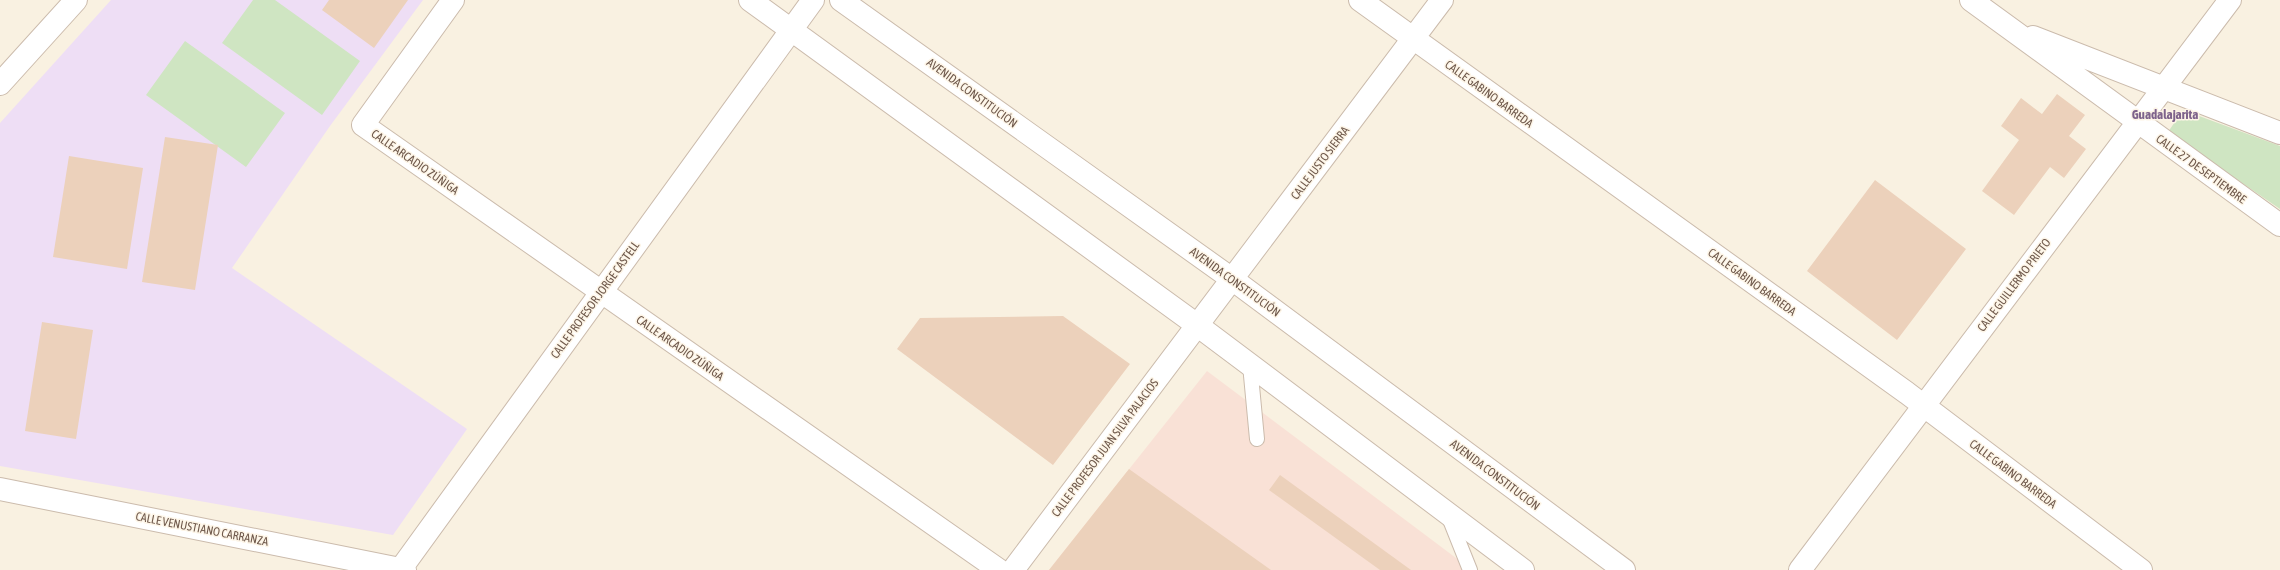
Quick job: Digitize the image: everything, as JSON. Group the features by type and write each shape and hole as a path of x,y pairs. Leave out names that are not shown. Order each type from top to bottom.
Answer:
{"street":[{"path":"0,84 76,0"},
{"name":"CALLE ARCADIO ZÚÑIGA","path":"453,0 363,125 601,293 999,570"},
{"path":"750,0 1197,325 1523,570"},
{"name":"CALLE PROFESOR JORGE CASTELL","path":"402,570 813,0"},
{"name":"AVENIDA CONSTITUCIÓN","path":"841,0 1232,279 1624,570"},
{"name":"CALLE GABINO BARREDA","path":"1360,0 1924,406 2141,570"},
{"name":"CALLE JUSTO SIERRA","path":"1197,325 1442,0"},
{"name":"CALLE 27 DE SEPTIEMBRE","path":"1971,0 2137,123 2280,225"},
{"name":"CALLE GUILLERMO PRIETO","path":"1800,570 2230,0"},
{"name":"CALLE 27 DE SEPTIEMBRE","path":"2007,26 2280,133"},
{"name":"CALLE PROFESOR JUAN SILVA PALACIOS","path":"1013,570 1197,325"},
{"name":"CALLE VENUSTIANO CARRANZA","path":"0,489 402,570"}],"lane":[{"path":"1250,365 1257,439"},
{"path":"1447,513 1470,570"}],"shaded area":[{"path":"111,0 423,0 330,126 232,268 467,429 393,535 0,466 0,123"},
{"path":"1207,371 1472,570 1049,570"}],"green space":[{"path":"253,0 275,0 360,61 322,115 222,43"},
{"path":"185,41 285,113 246,167 146,95"},
{"path":"2183,110 2280,146 2280,209 2168,132"}],"building":[{"path":"329,0 408,0 374,48 322,10"},
{"path":"2057,94 2085,115 2069,136 2086,149 2064,178 2050,167 2014,215 1982,191 2019,140 2001,126 2021,98 2042,114"},
{"path":"165,137 218,145 195,290 142,282"},
{"path":"69,156 143,168 127,269 53,257"},
{"path":"1875,180 1966,249 1897,340 1807,271"},
{"path":"1063,316 1130,364 1053,465 897,349 920,318"},
{"path":"42,322 93,330 76,439 25,431"},
{"path":"1129,469 1271,570 1049,570"},
{"path":"1280,475 1411,570 1380,570 1269,490"}],"district":[{"name":"Guadalajarita","path":"2165,114"}]}
